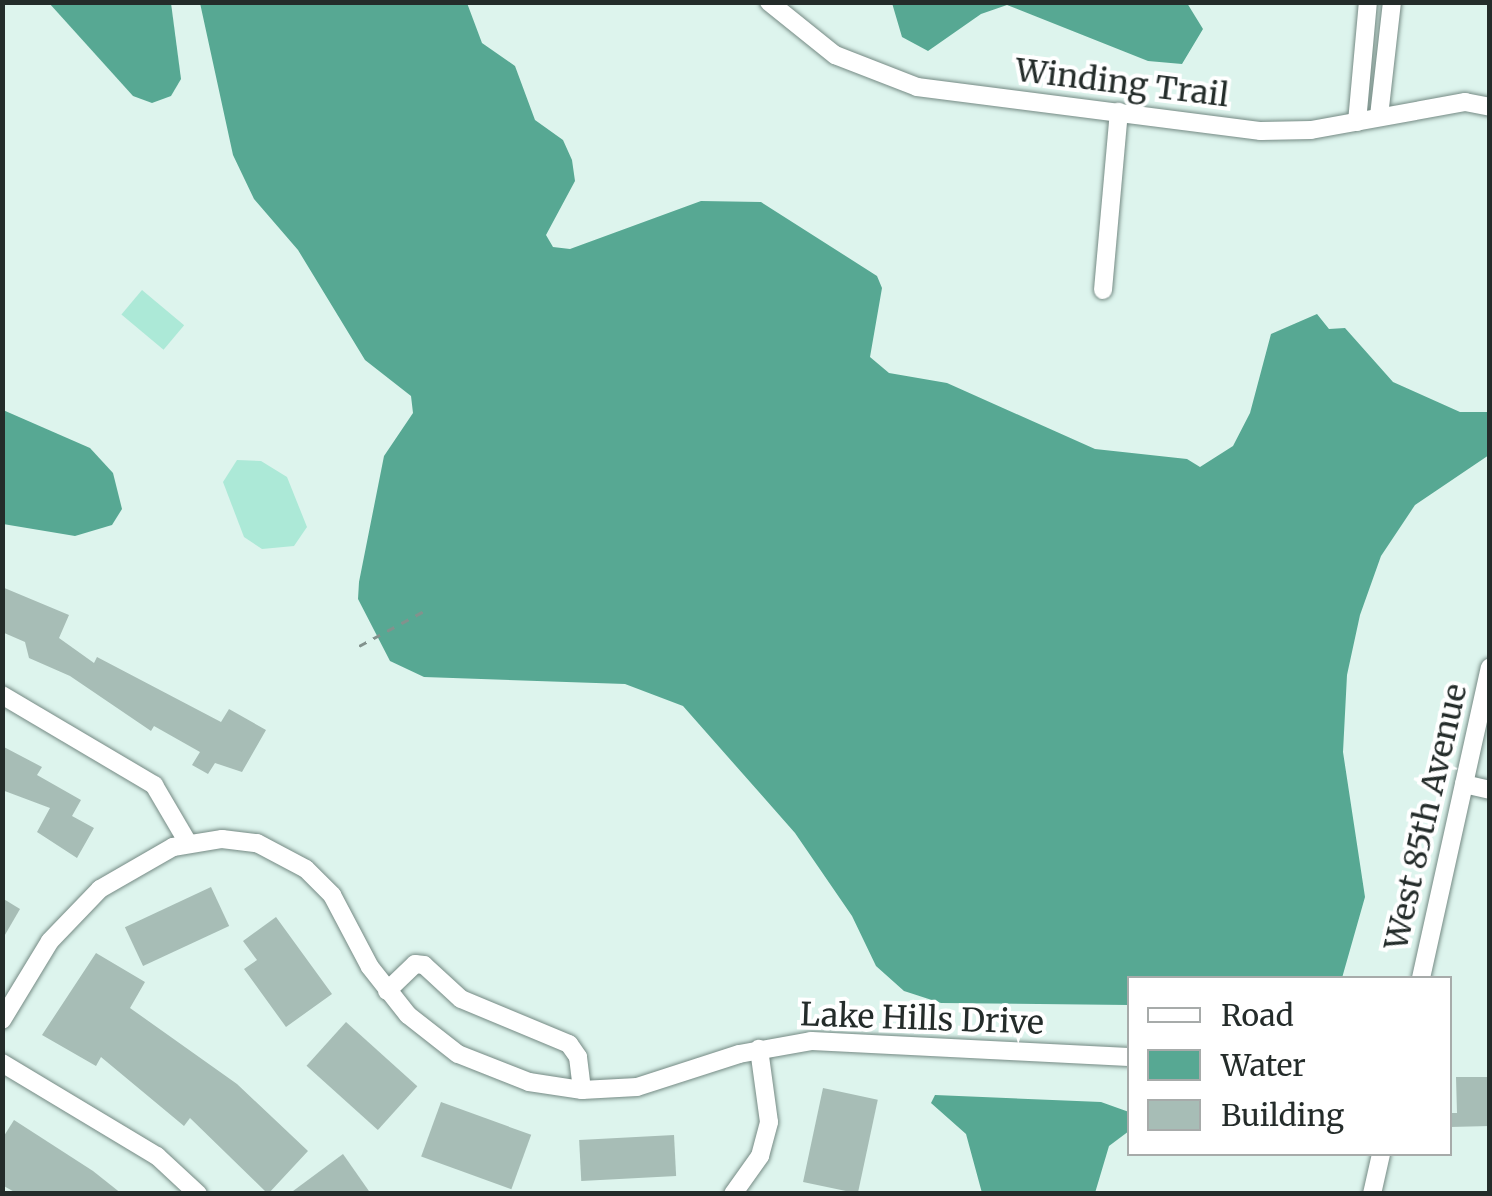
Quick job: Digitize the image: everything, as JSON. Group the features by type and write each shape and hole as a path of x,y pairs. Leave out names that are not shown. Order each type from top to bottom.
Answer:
{"street":[{"name":"Winding Trail","path":"769,2 834,55 874,75 917,87 1260,131 1357,122 1465,102 1490,107"},
{"path":"1357,122 1368,2"},
{"path":"1379,116 1392,2"},
{"path":"1103,290 1119,112"},
{"name":"West 85th Avenue","path":"1420,976 1490,668"},
{"path":"2,695 154,785 188,843"},
{"path":"1464,784 1490,790"},
{"name":"Lake Hills Drive","path":"2,1020 50,942 86,901 141,862 188,843 256,844 306,868 332,895 387,991 458,1054 512,1077 582,1090 652,1084 759,1049 828,1041 1127,1058"},
{"path":"387,991 415,964 424,965 462,999 569,1044 578,1057 582,1090"},
{"path":"733,1194 760,1156 769,1122 759,1049"},
{"path":"2,1064 157,1156 198,1194"},
{"path":"1372,1194 1381,1156"}],"path":[{"path":"360,646 424,612"}],"shaded area":[{"path":"142,290 184,325 164,350 121,315"},
{"path":"237,460 261,461 287,477 307,527 294,546 262,549 244,537 223,482"}],"water":[{"path":"49,3 171,3 181,79 171,96 152,103 133,96"},
{"path":"200,3 467,3 482,43 515,66 535,120 563,140 572,160 575,181 546,235 553,247 570,249 701,201 761,202 877,276 882,288 870,357 889,373 947,383 1095,449 1187,459 1200,467 1233,446 1250,413 1271,334 1317,314 1329,329 1345,328 1393,382 1460,412 1489,412 1489,455 1415,505 1381,556 1360,615 1347,675 1343,752 1365,897 1343,976 1127,976 1127,1005 941,1003 904,991 876,966 852,916 795,833 683,706 625,684 424,677 390,661 358,599 359,582 384,456 413,413 411,396 365,360 298,250 254,199 233,155"},
{"path":"892,3 1187,3 1203,29 1182,64 1148,61 1007,5 981,14 928,51 902,37"},
{"path":"3,410 90,448 113,473 122,509 112,525 75,536 3,524"},
{"path":"935,1095 1101,1102 1127,1111 1127,1132 1109,1146 1095,1193 982,1193 966,1134 931,1103"}],"building":[{"path":"2,587 69,615 59,638 94,663 97,657 221,722 229,709 266,730 242,772 215,763 208,774 192,765 200,752 154,726 151,731 70,676 29,658 25,642 2,632"},
{"path":"2,746 42,767 37,775 81,800 72,816 94,828 77,858 37,832 50,808 2,790"},
{"path":"211,887 229,926 143,966 125,927"},
{"path":"2,898 20,909 2,940"},
{"path":"276,917 332,994 286,1027 244,969 257,960 243,941"},
{"path":"96,953 145,982 130,1008 237,1084 308,1151 268,1194 190,1118 184,1126 101,1057 96,1066 42,1035"},
{"path":"346,1022 417,1086 378,1130 307,1066"},
{"path":"1456,1077 1490,1077 1490,1126 1452,1127 1452,1113 1457,1113"},
{"path":"823,1088 878,1100 858,1194 803,1182"},
{"path":"441,1102 531,1135 511,1189 421,1157"},
{"path":"14,1120 122,1194 18,1194 2,1185 2,1139"},
{"path":"674,1135 676,1176 581,1181 579,1140"},
{"path":"343,1154 371,1194 289,1194"}]}
